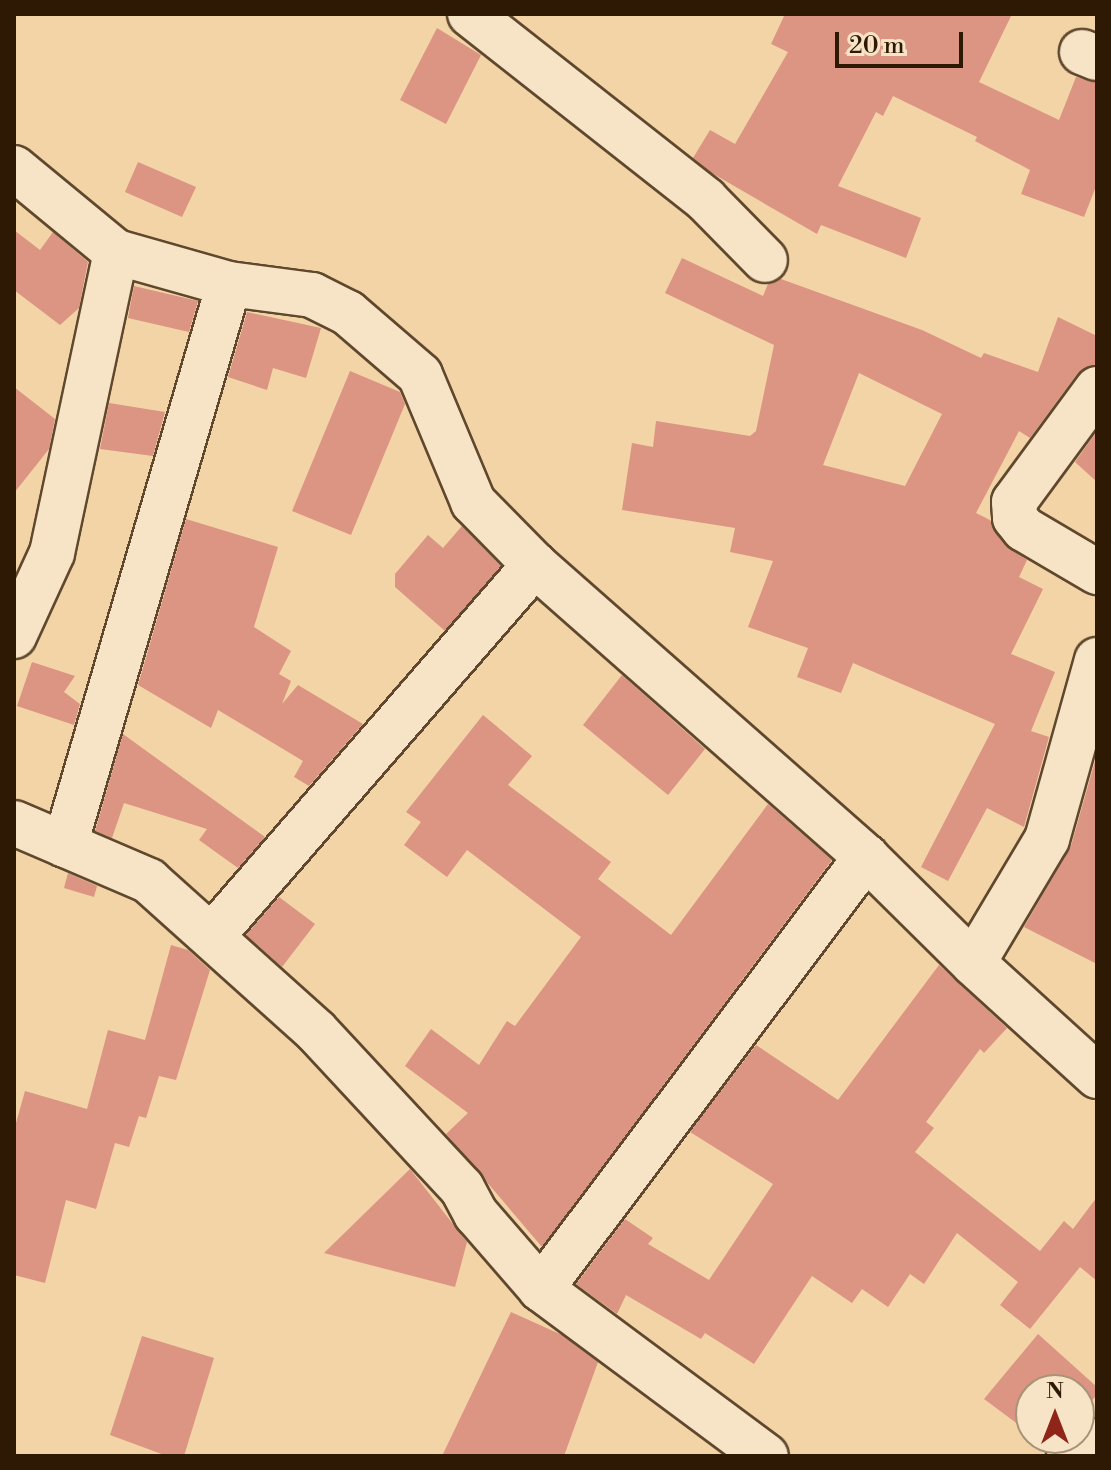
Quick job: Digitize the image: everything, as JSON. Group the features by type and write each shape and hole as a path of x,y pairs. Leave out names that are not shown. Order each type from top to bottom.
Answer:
{"street":[{"path":"470,14 706,200 765,260"},
{"path":"14,168 116,252 229,284 312,295 348,313 420,375 473,502 535,565 866,857 973,963 1097,1076"},
{"path":"14,636 52,553 116,252"},
{"path":"65,845 229,284"},
{"path":"1097,389 1014,502 1015,518 1024,529 1097,572"},
{"path":"212,936 535,565"},
{"path":"973,963 1047,839 1097,660"},
{"path":"14,823 149,881 212,936 228,956 316,1031 462,1188 476,1214 541,1289 766,1456"},
{"path":"541,1289 866,857"},
{"path":"1069,1456 1097,1441"}],"building":[{"path":"785,14 1012,14 979,82 1059,120 1076,77 1097,82 1097,184 1084,217 1021,194 1030,170 975,141 977,137 893,96 883,116 876,112 838,186 921,218 906,258 821,225 817,234 710,172 693,158 710,130 735,144 788,52 771,44"},
{"path":"437,28 481,55 446,124 400,100"},
{"path":"138,162 196,187 182,217 125,192"},
{"path":"14,230 40,250 53,232 88,262 79,308 60,325 14,290"},
{"path":"682,258 763,296 768,284 781,279 922,330 981,358 984,353 1038,372 1058,317 1097,336 1097,364 1077,374 1030,438 1019,431 976,513 990,520 1005,545 1027,560 1019,577 1043,589 1011,654 1055,672 1031,731 1049,737 1024,827 987,808 948,881 921,867 995,724 853,663 841,693 797,677 808,648 748,627 773,561 730,552 735,528 622,510 632,443 653,447 656,421 750,436 756,431 774,345 665,293","holes":["859,373 942,414 905,486 823,465"]},
{"path":"134,286 198,301 189,332 128,318"},
{"path":"247,312 321,328 306,378 273,368 267,390 228,377"},
{"path":"350,371 400,392 405,404 351,535 292,511"},
{"path":"14,387 55,419 49,449 14,493"},
{"path":"109,403 165,412 153,456 100,449"},
{"path":"1097,431 1097,482 1075,462"},
{"path":"186,519 278,547 254,627 291,651 279,674 291,681 282,704 298,685 363,724 309,786 294,777 303,761 218,710 211,728 138,685"},
{"path":"462,526 501,566 445,631 395,587 395,574 428,535 443,548"},
{"path":"32,662 75,676 64,692 80,704 74,725 17,706"},
{"path":"622,675 705,749 668,795 583,725"},
{"path":"483,715 532,756 508,785 611,862 598,879 671,935 768,804 832,860 542,1247 446,1134 468,1113 405,1066 431,1029 479,1065 507,1021 515,1026 581,937 467,850 447,877 404,845 421,822 406,812"},
{"path":"123,734 265,837 238,868 199,840 207,829 124,803 112,838 95,831"},
{"path":"1097,754 1097,964 1024,927 1071,846"},
{"path":"68,873 97,886 94,897 64,888"},
{"path":"279,897 315,924 282,967 246,935"},
{"path":"171,945 188,950 210,970 176,1080 159,1076 146,1118 139,1116 129,1147 115,1143 96,1209 66,1200 45,1283 14,1275 14,1130 25,1091 87,1109 108,1030 145,1040"},
{"path":"939,965 1007,1028 984,1053 980,1049 926,1122 934,1128 915,1152 1040,1251 1064,1221 1073,1229 1097,1197 1097,1281 1080,1267 1030,1329 1000,1305 1018,1282 957,1233 924,1284 910,1274 888,1307 862,1289 852,1303 812,1276 754,1364 705,1333 701,1339 626,1295 617,1314 576,1284 625,1219 653,1238 648,1244 709,1280 773,1184 690,1132 756,1045 838,1100"},
{"path":"410,1169 467,1242 455,1287 324,1253"},
{"path":"511,1312 562,1335 598,1362 564,1456 442,1456"},
{"path":"1038,1334 1083,1374 1015,1374 1015,1422 984,1399"},
{"path":"142,1336 214,1358 184,1456 167,1456 110,1435"}]}
